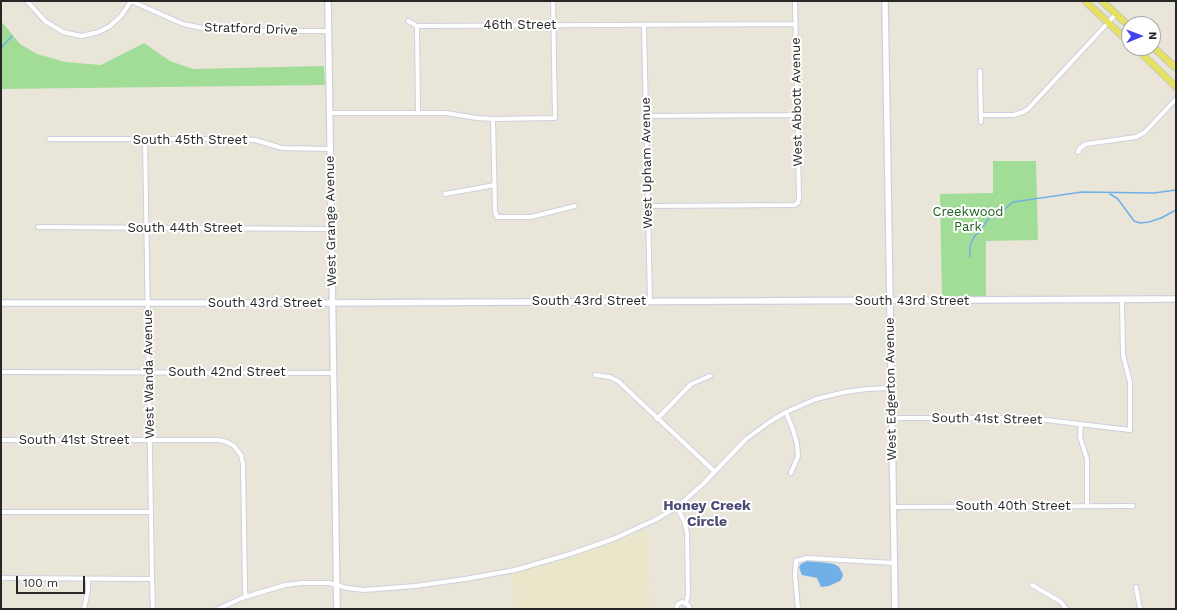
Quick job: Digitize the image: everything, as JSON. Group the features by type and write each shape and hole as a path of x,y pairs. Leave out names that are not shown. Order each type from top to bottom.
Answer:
{"main road":[{"path":"1086,1 1121,34"},
{"path":"1102,1 1121,19"},
{"path":"1161,54 1176,68"},
{"path":"1144,56 1176,87"}],"street":[{"path":"27,1 44,21 64,32 80,36 99,32 110,26 121,16 131,1"},
{"name":"Stratford Drive","path":"131,1 183,24 207,29 239,31 328,30"},
{"name":"West Grange Avenue","path":"328,1 337,609"},
{"path":"330,113 418,112 446,113 493,119 555,118 553,1"},
{"name":"West Abbott Avenue","path":"648,206 794,206 798,203 795,1"},
{"name":"West Edgerton Avenue","path":"884,1 895,609"},
{"path":"981,116 1014,115 1028,109 1116,14"},
{"path":"408,21 417,26 418,112"},
{"name":"46th Street","path":"417,26 795,24"},
{"name":"West Upham Avenue","path":"644,25 650,301"},
{"path":"980,71 981,122"},
{"path":"1078,152 1080,148 1086,144 1136,137 1146,132 1176,99"},
{"path":"646,116 797,115"},
{"path":"493,119 495,211 497,218 531,217 575,206"},
{"name":"South 45th Street","path":"49,139 241,139 255,140 282,148 330,149"},
{"name":"West Wanda Avenue","path":"145,139 153,609"},
{"path":"444,194 495,185"},
{"name":"South 44th Street","path":"38,227 331,229"},
{"name":"South 43rd Street","path":"1,303 1176,299"},
{"name":"South 41st Street","path":"892,418 1030,418 1130,430 1130,382 1123,355 1122,300"},
{"name":"South 42nd Street","path":"1,372 334,373"},
{"path":"595,375 610,377 618,381 715,472"},
{"path":"657,419 691,384 710,376"},
{"path":"218,609 246,597 285,585 302,583 328,583 347,588 364,590 415,586 515,570 570,554 613,539 655,520 677,507 715,472 746,439 786,412 816,399 845,392 867,388 891,388"},
{"path":"786,412 798,444 798,456 791,472"},
{"path":"1081,424 1080,437 1087,459 1087,506"},
{"name":"South 41st Street","path":"1,440 220,440 234,446 243,464 246,597"},
{"name":"South 40th Street","path":"894,507 1133,506"},
{"path":"677,507 684,521 687,532 688,595 686,603 690,609"},
{"path":"1,512 151,512"},
{"path":"798,609 795,575 796,561 807,558 894,563"},
{"path":"1,578 152,579"},
{"path":"84,609 88,590 88,579"},
{"path":"1032,585 1061,602 1066,609"},
{"path":"1136,587 1140,609"},
{"path":"676,609 676,606 680,603 686,603"}],"shaded area":[{"path":"647,527 649,609 514,609 512,574 620,541"}],"green space":[{"path":"1,21 20,44 37,54 65,62 101,65 144,43 170,61 193,69 324,66 325,85 1,89"},
{"name":"Creekwood Park","path":"993,161 1036,161 1038,240 986,241 986,296 942,297 940,194 993,193"}],"water":[{"path":"807,561 834,564 839,567 843,574 842,578 840,581 829,586 821,587 817,578 802,575 799,567"}],"waterway":[{"path":"1,48 12,36"},
{"path":"970,257 970,245 974,237 991,216 1000,213 1013,202 1082,192 1154,193 1176,190"},
{"path":"1110,194 1118,199 1134,221 1140,223 1161,218 1176,210"}],"district":[{"name":"Honey Creek Circle","path":"707,514"}]}
